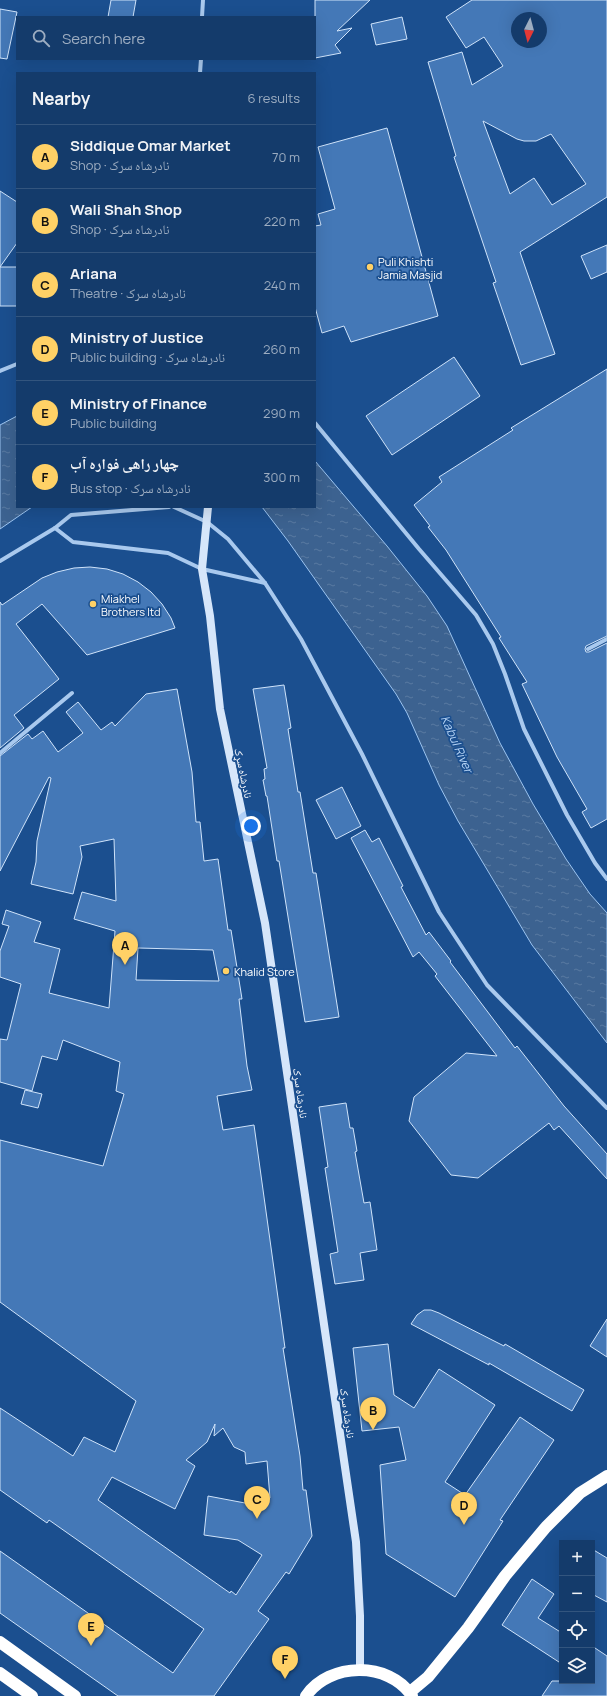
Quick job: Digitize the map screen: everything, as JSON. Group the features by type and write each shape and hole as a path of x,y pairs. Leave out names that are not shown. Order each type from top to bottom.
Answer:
{"highway":[{"path":"306,1696 323,1680 341,1672 360,1670 377,1672 395,1680 411,1694 428,1678 468,1628 505,1576 546,1526 580,1493 607,1476"},
{"path":"0,1642 75,1696"},
{"path":"0,1673 32,1696"}],"street":[{"path":"202,16 203,0"},
{"path":"200,72 201,60"},
{"path":"0,371 16,364"},
{"path":"316,424 419,549 476,615 493,644 501,662 524,729 567,815 595,863 607,879"},
{"path":"0,560 55,528 71,515 157,508"},
{"path":"176,508 207,522 228,539 265,583 301,639 355,741 439,912 487,985 607,1108"},
{"name":"نادرشاه سړک","path":"208,508 202,569 210,616 220,710 265,923 355,1535 360,1616 360,1670"},
{"path":"55,528 73,542 168,553 202,569 265,583"},
{"path":"588,649 607,639"},
{"path":"0,753 72,693"}],"water":[{"path":"16,417 16,508 31,508 0,529 0,425"},
{"name":"Kabul River","path":"316,462 427,596 447,626 500,743 533,804 566,859 590,894 607,913 607,1043 532,945 458,821 439,785 407,713 396,694 288,541 263,508 316,508"}],"building":[{"path":"111,0 136,0 133,16 108,16"},
{"path":"315,0 370,0 337,31 352,28 335,45 341,53 316,58"},
{"path":"472,0 607,0 607,197 520,252 555,354 521,365 493,283 496,282 454,157 456,156 428,62 462,52 472,85 503,66 484,37 466,48 446,17","holes":["483,121 517,139 524,141 536,141 551,134 586,184 552,205 534,178 510,194"]},
{"path":"0,9 17,12 7,59 0,58"},
{"path":"402,17 407,39 376,45 371,24"},
{"name":"Puli Khishti Jamia Masjid","path":"387,128 438,316 351,342 344,326 322,333 316,311 316,226 321,225 318,214 335,209 318,147"},
{"path":"0,191 16,201 16,244 0,267"},
{"path":"607,245 607,272 591,279 581,256"},
{"path":"0,267 16,267 16,306 0,306"},
{"path":"454,357 480,396 392,455 366,416"},
{"path":"607,369 607,636 586,646 585,649 586,652 589,652 607,643 607,819 591,828 582,812 587,809 557,757 522,684 527,682 499,638 501,637 446,550 428,527 430,526 414,505 442,482 439,477 513,430 511,428"},
{"path":"90,567 107,569 123,574 138,582 151,592 162,604 171,618 175,628 87,655 42,604 16,624 59,679 14,715 24,728 0,748 0,602 2,605 42,578 57,572 74,568"},
{"path":"284,685 291,728 288,729 298,792 300,792 313,873 316,873 339,1017 305,1022 279,861 277,861 267,796 263,780 265,779 264,769 267,768 253,689"},
{"path":"177,689 192,772 196,822 200,822 204,861 218,859 228,930 231,930 242,999 239,999 247,1066 252,1090 217,1096 223,1130 254,1125 285,1348 283,1348 300,1456 303,1490 306,1490 312,1536 289,1574 286,1572 258,1611 269,1619 214,1696 118,1696 0,1613 0,1551 173,1673 204,1629 49,1520 47,1523 0,1490 0,1408 73,1456 84,1437 115,1452 136,1401 0,1302 0,1140 103,1166 124,1094 116,1091 120,1062 63,1040 57,1060 42,1056 32,1091 0,1082 0,1039 7,1040 21,984 0,977 0,951 9,926 2,924 6,910 41,922 34,942 60,949 49,993 109,1008 115,931 74,919 82,892 116,901 114,839 80,846 82,857 73,894 31,884 36,862 37,841 51,778 49,777 0,871 0,756 28,734 32,739 43,731 58,752 83,733 66,712 78,702 101,730 112,722 115,726 146,694","holes":["138,948 213,950 219,981 136,980","215,1424 214,1436 223,1428 234,1447 245,1452 246,1464 267,1461 270,1498 245,1503 208,1496 204,1535 238,1540 262,1555 236,1595 231,1591 230,1593 98,1500 112,1477 175,1509 195,1466 186,1460 207,1442"]},
{"path":"342,787 361,826 336,839 316,800"},
{"path":"365,830 372,842 379,838 403,886 401,887 426,935 429,932 515,1048 517,1046 564,1106 607,1154 607,1179 559,1126 554,1130 549,1123 478,1178 451,1175 409,1121 414,1097 466,1053 497,1056 435,976 437,974 419,952 413,957 351,838"},
{"path":"25,1090 42,1094 38,1108 21,1104"},
{"path":"346,1103 350,1128 353,1128 357,1151 355,1152 364,1203 370,1202 377,1250 360,1253 364,1280 335,1284 330,1254 338,1252 325,1168 328,1167 319,1107"},
{"path":"424,1310 431,1310 439,1313 504,1346 505,1344 584,1390 572,1411 489,1363 489,1365 411,1324 417,1315"},
{"path":"607,1319 607,1357 590,1346"},
{"path":"388,1344 394,1395 414,1408 439,1369 495,1405 445,1482 465,1495 520,1417 554,1440 500,1520 503,1521 455,1597 386,1554 380,1465 406,1460 399,1427 362,1431 353,1348"},
{"path":"595,1551 607,1558 607,1602 595,1596"},
{"path":"532,1579 554,1594 538,1618 559,1631 559,1662 502,1625"},
{"path":"595,1648 607,1656 607,1696 542,1696 552,1681 559,1681 559,1684 595,1684"}],"place":[{"name":"Puli Khishti Jamia Masjid","path":"370,267"},
{"name":"Miakhel Brothers ltd","path":"93,604"},
{"name":"Siddique Omar Market","path":"125,965"},
{"name":"Khalid Store","path":"226,971"},
{"name":"Wali Shah Shop","path":"373,1430"},
{"name":"Ariana","path":"257,1519"},
{"name":"Ministry of Justice","path":"464,1525"},
{"name":"Ministry of Finance","path":"91,1646"},
{"name":"چهار راهی فواره آب","path":"285,1679"}]}
